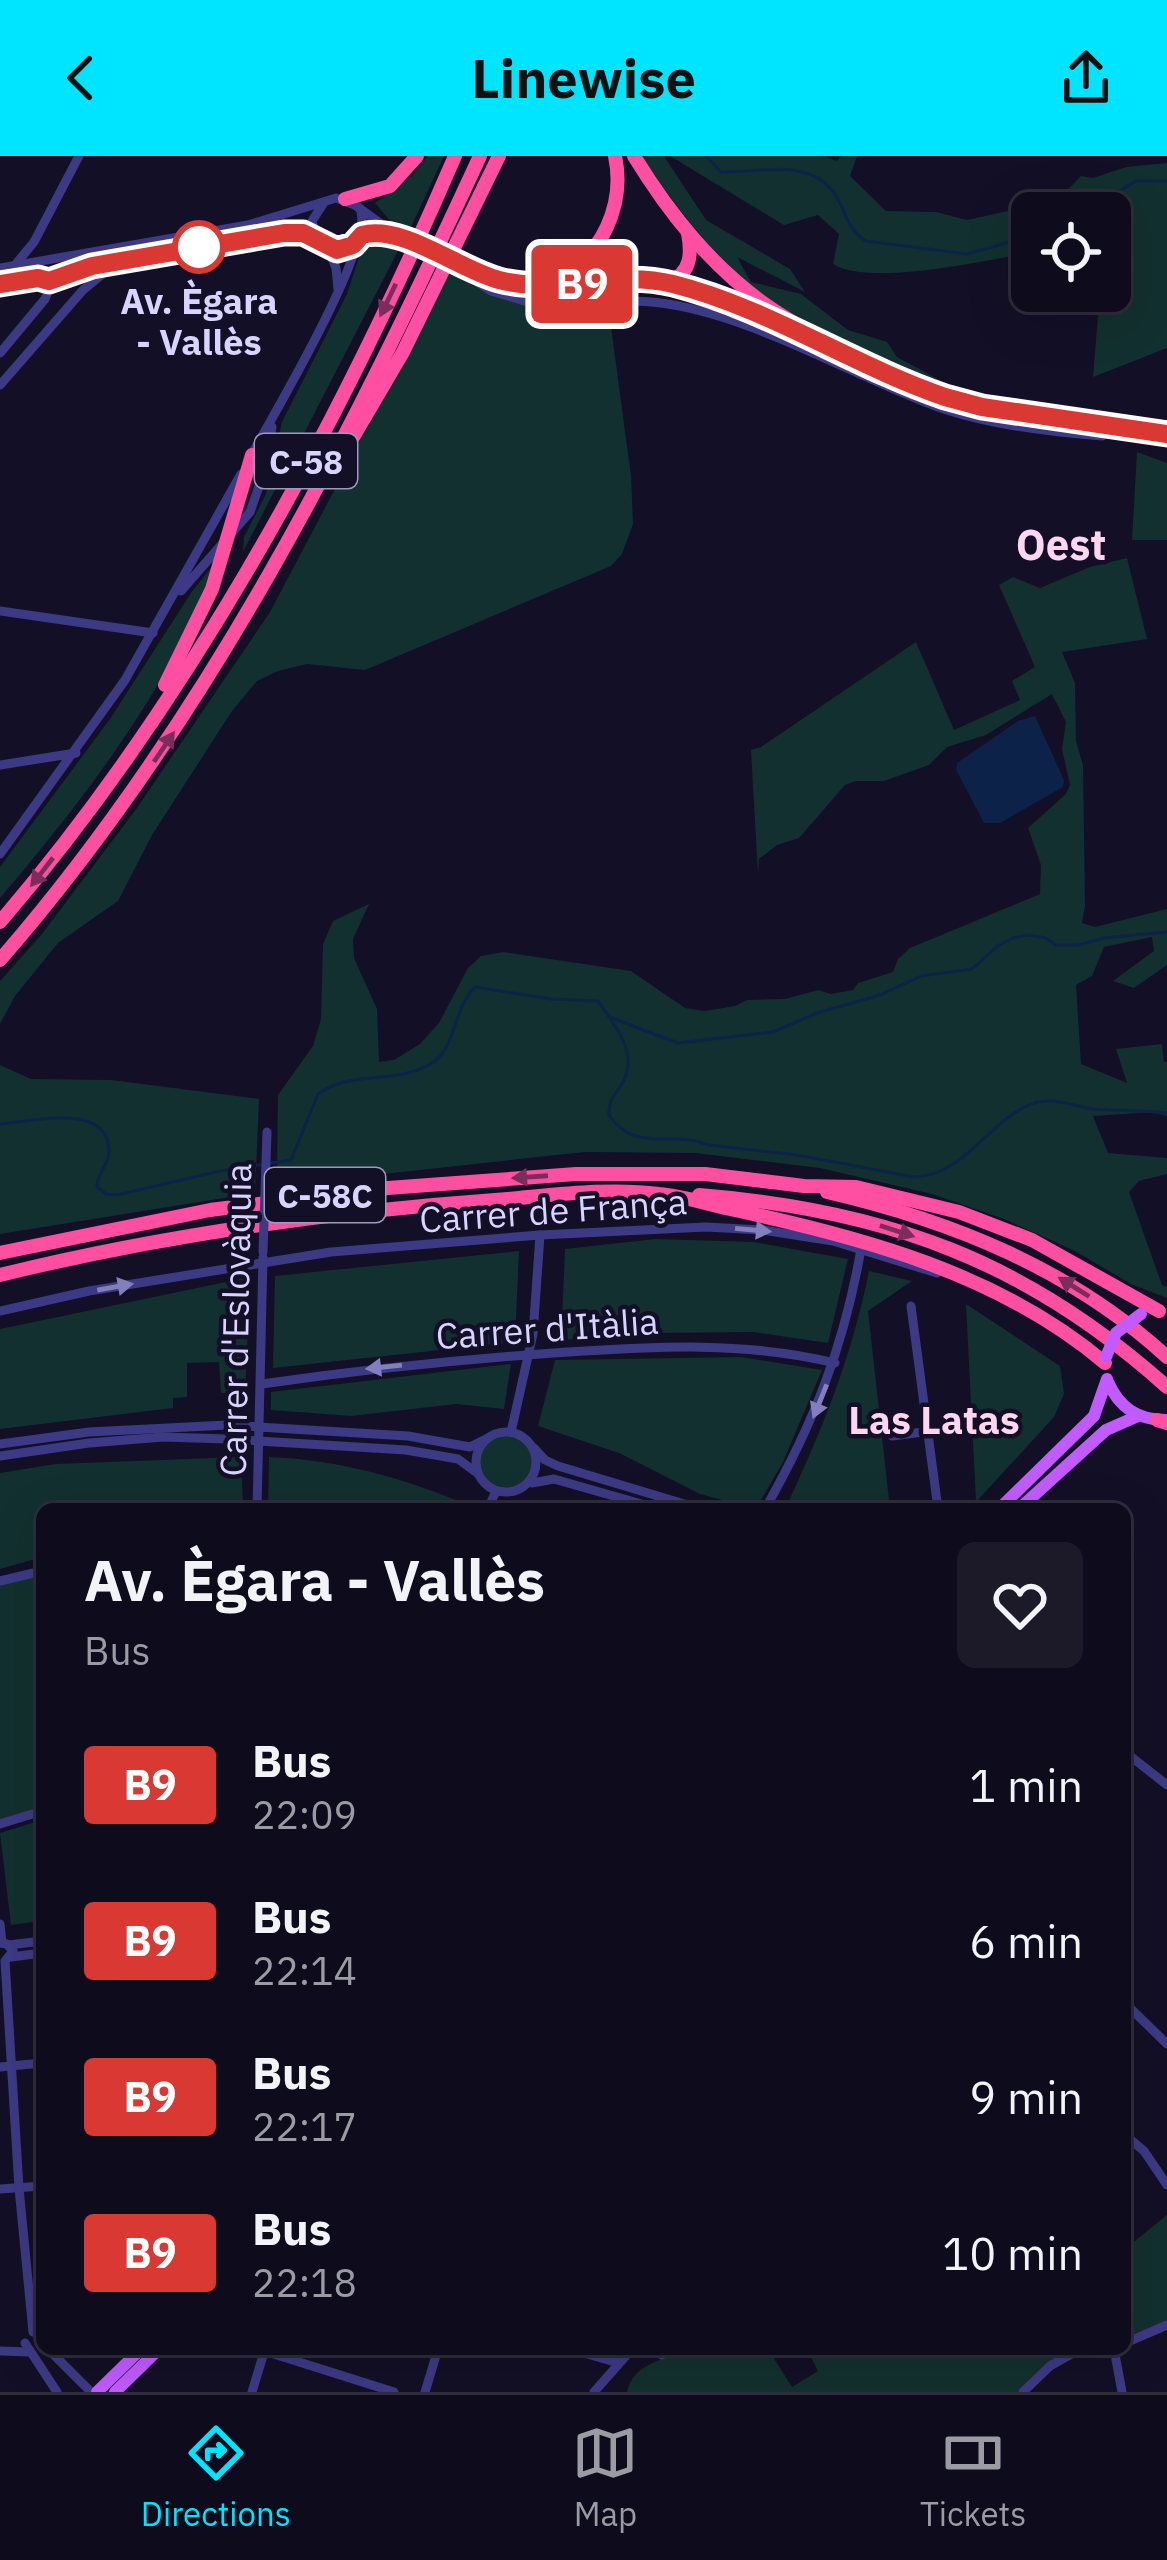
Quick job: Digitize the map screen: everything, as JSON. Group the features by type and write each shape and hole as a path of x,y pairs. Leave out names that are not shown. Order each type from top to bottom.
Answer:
{"highway":[{"path":"345,200 390,186 417,156"},
{"name":"C-58","path":"0,922 64,843 224,607 385,305 455,156"},
{"name":"C-58","path":"0,960 96,843 246,616 305,512 480,156"},
{"path":"305,512 349,450 403,352 499,156"},
{"path":"518,284 557,277 601,241 616,200 615,156"},
{"path":"634,156 688,233 760,300 864,364"},
{"path":"669,283 690,260 688,233"},
{"path":"129,751 203,613 252,455"},
{"name":"C-58C","path":"2,1252 210,1210 465,1181 576,1174 705,1174 804,1186 986,1240 1096,1300 1167,1358"},
{"path":"804,1186 856,1187 993,1224 1064,1256 1163,1312"},
{"path":"658,1193 845,1236 928,1263 1049,1324 1106,1366"},
{"name":"C-58C","path":"0,1275 210,1233 354,1212 658,1193 803,1207 862,1220 976,1259 1040,1290 1083,1317 1167,1388"}],"main road":[{"path":"1004,1503 1094,1416 1104,1396 1106,1366 1116,1334 1141,1314 1163,1312"},
{"path":"1106,1366 1118,1400 1138,1416 1164,1421"},
{"path":"1025,1503 1092,1440 1138,1416"},
{"path":"94,2392 134,2355"},
{"path":"115,2392 153,2355"}],"street":[{"path":"14,266 36,238 79,156"},
{"path":"0,268 248,225 345,200 396,235 471,270 518,284 669,283 731,304 925,390 982,407 1167,434"},
{"path":"316,239 312,221 327,201"},
{"path":"155,629 334,301 359,238 361,212"},
{"path":"0,284 295,232 328,249 338,276 334,301"},
{"path":"328,249 345,250 359,238 396,235"},
{"path":"0,352 49,290 36,238"},
{"path":"41,261 62,269 45,279"},
{"path":"0,385 82,290 120,261"},
{"path":"471,270 476,281 491,291 555,310 596,314 605,304 635,300 693,307 952,412 1102,436"},
{"path":"0,854 76,753 200,565 250,512 283,399"},
{"path":"0,611 155,629"},
{"path":"0,765 76,753"},
{"name":"Carrer d'Eslovàquia","path":"257,1503 267,1132"},
{"name":"Carrer de França","path":"0,1311 263,1257 706,1227 762,1230 861,1249 964,1280"},
{"path":"511,1432 529,1355 540,1235"},
{"path":"768,1503 802,1444 835,1363 861,1249"},
{"path":"911,1306 937,1503"},
{"name":"Carrer d'Itàlia","path":"262,1384 380,1367 689,1345 792,1352 835,1363"},
{"path":"0,1444 160,1426 261,1426 407,1436 470,1447 511,1432 558,1466 681,1503"},
{"path":"892,1436 961,1427"},
{"path":"0,1456 163,1437 406,1450 458,1459 496,1491 509,1492 554,1479 638,1503"},
{"path":"477,1473 476,1457 488,1438"},
{"path":"526,1485 536,1466 532,1446"},
{"path":"491,1503 496,1491"},
{"path":"0,1581 36,1572"},
{"path":"1131,1757 1167,1785"},
{"path":"0,1824 36,1813"},
{"path":"0,1924 5,1952 5,2067 36,2320"},
{"path":"5,1952 36,1943"},
{"path":"5,1952 36,1953"},
{"path":"1131,2009 1167,2044"},
{"path":"5,2067 36,2064"},
{"path":"1131,2139 1167,2185"},
{"path":"0,2189 36,2187"},
{"path":"1131,2340 1167,2325"},
{"path":"30,2352 36,2331"},
{"path":"0,2352 36,2351"},
{"path":"30,2352 57,2392"},
{"path":"55,2355 94,2392"},
{"path":"252,2392 261,2355"},
{"path":"278,2355 394,2392"},
{"path":"425,2392 436,2355"},
{"path":"591,2355 618,2363"},
{"path":"594,2392 626,2355"},
{"path":"1023,2392 1069,2355"},
{"path":"1115,2355 1122,2392"}],"green space":[{"path":"428,156 444,156 409,231 392,223 375,203 412,176"},
{"path":"642,156 664,156 706,220 790,269 805,292 737,257 751,282 801,294 848,330 887,342 897,357 971,397 830,336 764,296 706,241"},
{"path":"670,156 824,156 837,161 841,156 857,156 850,176 886,211 936,212 967,220 1011,210 1011,256 930,270 850,270 833,264 839,234 818,215 784,225"},
{"path":"1167,163 1167,348 1093,377 1098,312 1131,312 1131,192 1066,192 1081,176 1093,178 1126,167"},
{"path":"379,242 399,249 243,552 244,537 266,494 282,422 347,294 360,254"},
{"path":"440,270 515,295 586,299 609,312 631,476 633,524 622,554 611,566 365,670 307,664 257,681 232,711 152,835 118,901 58,943 15,996 0,1024 0,981 42,934 137,808 270,612"},
{"path":"1137,452 1167,463 1167,540 1132,540"},
{"path":"220,556 153,693 96,778 0,898 0,867 110,719"},
{"path":"1127,558 1147,639 1062,652 1075,683 1076,741 1083,765 1082,923 1095,927 1167,909 1167,965 1134,988 1113,981 1154,951 1152,937 1104,947 1092,976 1076,985 1081,1064 1127,1083 1116,1049 1162,1044 1167,1062 1167,1116 1153,1112 1093,1116 1108,1153 1167,1158 1167,1174 1139,1181 1129,1192 1162,1285 1167,1287 1167,1298 1004,1219 932,1194 820,1168 695,1153 585,1152 281,1185 277,1174 278,1095 313,1046 321,1019 323,944 333,921 369,904 353,939 354,958 377,1009 379,1062 394,1060 420,1044 439,1023 468,968 481,956 503,952 631,971 685,1008 705,1011 747,1000 853,990 858,983 893,972 910,948 1040,894 1041,865 1028,828 1070,785 1062,749 1066,722 1052,694 986,735 947,747 929,765 884,781 845,785 799,838 777,845 759,859 758,875 751,750 916,642 954,730 1020,700 1012,681 1035,667 999,585 1013,577 1040,588"},
{"path":"0,1065 31,1079 111,1080 259,1099 255,1193 0,1234"},
{"path":"656,1239 754,1242 848,1259 828,1343 753,1332 561,1340 565,1249"},
{"path":"519,1251 515,1342 273,1368 275,1276"},
{"path":"869,1271 912,1281 868,1311 889,1503 788,1503 834,1393"},
{"path":"250,1277 245,1394 221,1393 219,1362 187,1363 187,1397 173,1398 173,1408 0,1429 0,1329"},
{"path":"966,1304 1060,1366 1064,1394 1054,1417 976,1502"},
{"path":"741,1357 822,1370 783,1462 759,1503 734,1503 700,1494 619,1453 538,1426 555,1360"},
{"path":"511,1364 504,1409 456,1404 351,1416 271,1410 271,1392"},
{"path":"506,1435 525,1443 533,1462 525,1481 506,1489 487,1481 479,1462 487,1443"},
{"path":"241,1457 243,1503 36,1503 36,1559 0,1569 0,1473 55,1464"},
{"path":"269,1457 372,1472 462,1503 268,1503"},
{"path":"36,1572 36,1813 0,1824 0,1581"},
{"path":"36,1822 36,1922 11,1925 0,1833"},
{"path":"1167,2215 1167,2321 1131,2335 1131,2244"},
{"path":"772,2355 792,2387 818,2371 810,2355 1072,2355 1023,2392 627,2392 636,2374 662,2359"}],"water":[{"path":"1035,716 1063,787 1000,823 984,823 956,770 957,763 1018,721"}],"waterway":[{"path":"706,156 721,172 789,170 818,178 866,241 967,254 1011,242"},
{"path":"1118,192 1136,181 1167,181"},
{"path":"612,1018 678,1043 773,1032 921,976 972,969 1013,938 1028,935 1056,945 1079,945 1167,932"},
{"path":"0,1124 66,1118 96,1125 109,1151 97,1187 106,1194 291,1160 318,1094 345,1082 407,1073 435,1061 475,987 598,1001 622,1038 628,1059 609,1115 620,1127 643,1138 797,1155 914,1177 948,1167 1014,1113 1037,1102 1167,1113"}],"bus line":[{"name":"B9","path":"0,284 38,278 49,281 92,266 284,233 303,233 328,249 345,250 362,235 384,233 485,276 518,284 669,283 731,304 945,397 982,407 1167,434"}],"place":[{"name":"Av. Ègara - Vallès","path":"199,247"}],"district":[{"name":"Oest","path":"1061,544"},
{"name":"Las Latas","path":"934,1419"}]}
